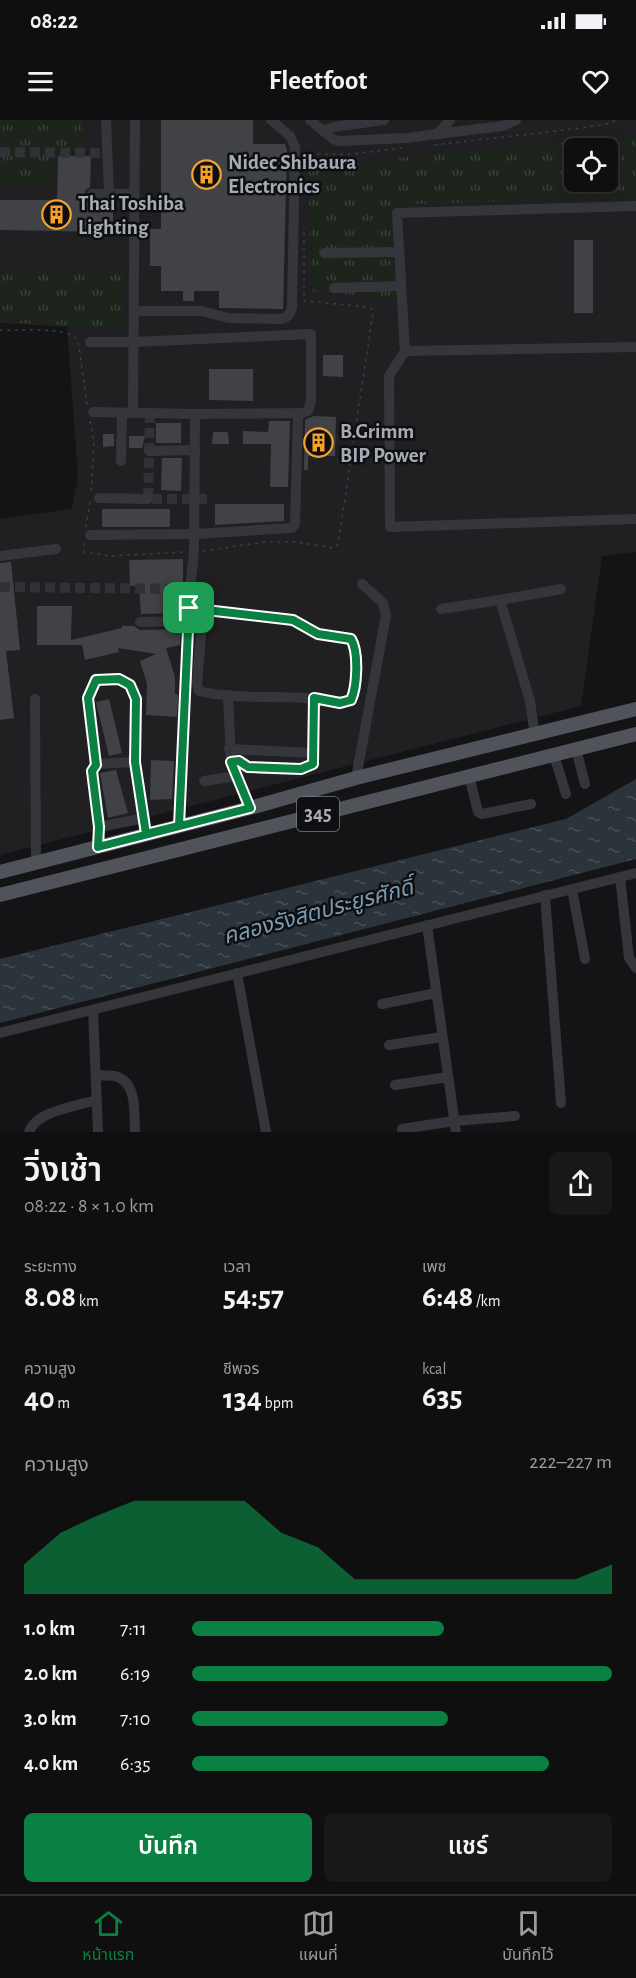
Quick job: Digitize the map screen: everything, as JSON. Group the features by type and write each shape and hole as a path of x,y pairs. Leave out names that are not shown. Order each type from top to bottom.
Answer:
{"main road":[{"name":"345","path":"0,872 250,808 356,778 535,736 636,709"},
{"name":"345","path":"0,895 636,734"}],"street":[{"path":"106,120 109,194"},
{"path":"121,461 134,342 135,120"},
{"path":"134,311 202,311 228,318 281,319 291,314 295,147 290,136 271,120"},
{"path":"310,120 333,138 345,141 407,138 503,126 516,120"},
{"path":"324,131 333,127 384,120"},
{"path":"437,134 450,120"},
{"path":"92,194 134,194"},
{"path":"636,206 397,213 405,351 388,376 390,527 636,519"},
{"path":"324,253 399,252"},
{"path":"334,288 401,286"},
{"path":"90,342 310,334 311,401 308,411 195,414 93,412"},
{"path":"405,351 636,346"},
{"path":"87,533 195,534 292,528 295,524 298,413"},
{"path":"179,826 189,608 195,534 195,414"},
{"path":"149,451 195,450"},
{"path":"99,498 148,499"},
{"path":"0,556 56,549"},
{"path":"356,778 386,615 383,603 362,584"},
{"path":"441,609 561,589"},
{"path":"500,600 530,701 535,736"},
{"path":"189,608 293,620 318,634 351,639 355,646 356,656 354,694 351,700 340,703 314,698 228,695 200,691 197,683 203,611"},
{"path":"140,622 189,621"},
{"path":"98,847 99,827 92,771 96,765 88,698 96,680 119,679 130,685 136,699 135,762 146,834"},
{"path":"228,695 231,762 250,808"},
{"path":"231,762 239,761 248,767 301,769 313,764 314,698"},
{"path":"35,699 36,862"},
{"path":"230,749 314,753"},
{"path":"576,749 585,784"},
{"path":"554,755 566,794"},
{"path":"96,765 135,762"},
{"path":"204,781 236,776"},
{"path":"469,776 478,812 482,814 531,804"},
{"path":"99,827 145,818"},
{"path":"0,1034 636,873"},
{"path":"620,877 629,958 636,968"},
{"path":"572,889 585,959"},
{"path":"545,895 561,1103"},
{"path":"426,925 455,1126"},
{"path":"237,973 266,1132"},
{"path":"382,1004 436,993"},
{"path":"93,1010 98,1132"},
{"path":"389,1045 442,1037"},
{"path":"96,1075 115,1076 130,1088 135,1132"},
{"path":"395,1085 448,1077"},
{"path":"29,1132 32,1125 41,1117 97,1100"},
{"path":"402,1129 455,1126 515,1116"}],"path":[{"path":"430,145 582,128 617,120"},
{"path":"305,159 311,154 353,154 409,148"},
{"path":"0,330 63,332 75,336 78,340 94,443 87,533 83,548 88,554 109,556 194,552 264,542 296,542 334,548 338,545 373,312 368,307 304,301 304,227"}],"shaded area":[{"path":"0,120 636,120 636,552 602,556 581,706 0,855 0,519 72,509 78,477 67,327 0,323"}],"green space":[{"path":"0,120 82,120 84,151 53,151 52,185 0,185"},
{"path":"636,136 636,196 392,205 396,299 311,291 308,166 564,143 564,192 618,192 618,138 614,138"},
{"path":"124,273 124,328 0,322 2,274"}],"water":[{"name":"คลองรังสิตประยูรศักดิ์","path":"636,779 636,859 0,1023 0,959 566,819"}],"building":[{"name":"Nidec Shibaura Electronics","path":"161,120 253,120 253,144 285,144 287,149 283,309 219,308 219,291 194,291 194,301 183,301 183,291 161,291 161,266 150,266 150,229 161,229"},
{"name":"Thai Toshiba Lighting","path":"58,156 91,156 90,187 85,191 85,197 91,201 113,201 113,232 0,230 0,200 57,200"},
{"path":"574,240 593,240 593,313 574,313"},
{"path":"323,355 343,355 343,377 323,376"},
{"path":"209,369 253,369 253,401 209,400"},
{"name":"B.Grimm BIP Power","path":"313,416 336,417 335,456 308,456 308,470 304,470 305,420"},
{"path":"269,421 290,421 288,487 270,487 271,444 243,444 243,431 268,432"},
{"path":"156,423 181,423 181,443 156,443"},
{"path":"213,432 228,432 229,444 212,444"},
{"path":"103,434 114,434 114,446 103,447"},
{"path":"129,436 145,436 142,448 129,448"},
{"path":"162,458 182,458 181,491 161,490"},
{"path":"215,504 284,504 284,521 215,525"},
{"path":"102,509 170,509 170,527 102,527"},
{"path":"183,559 183,585 180,585 181,613 141,614 139,586 130,586 129,560"},
{"path":"11,562 20,650 6,651 14,718 0,720 0,563"},
{"path":"37,606 72,606 71,640 122,628 122,626 134,626 140,630 181,629 180,645 166,648 175,677 175,694 178,695 177,717 146,715 147,684 140,661 156,654 118,648 119,652 85,660 82,645 37,645"},
{"path":"109,699 122,753 109,756 96,702"},
{"path":"151,760 174,761 172,799 150,800"},
{"path":"116,770 128,813 108,818 100,773"}],"tunnel":[{"path":"0,152 107,153"},
{"path":"150,413 148,499 212,499"},
{"path":"0,587 190,589"}],"place":[{"name":"Nidec Shibaura Electronics","path":"207,174"},
{"name":"Thai Toshiba Lighting","path":"57,215"},
{"name":"B.Grimm BIP Power","path":"319,443"}],"route":[{"path":"189,608 293,620 318,634 351,639 355,646 356,656 354,694 351,700 340,703 314,698 314,753 313,764 309,767 301,769 248,767 239,761 231,762 250,808 98,847 99,827 92,771 96,765 88,698 96,680 119,679 130,685 136,699 135,762 146,834 179,826 189,608"}]}
